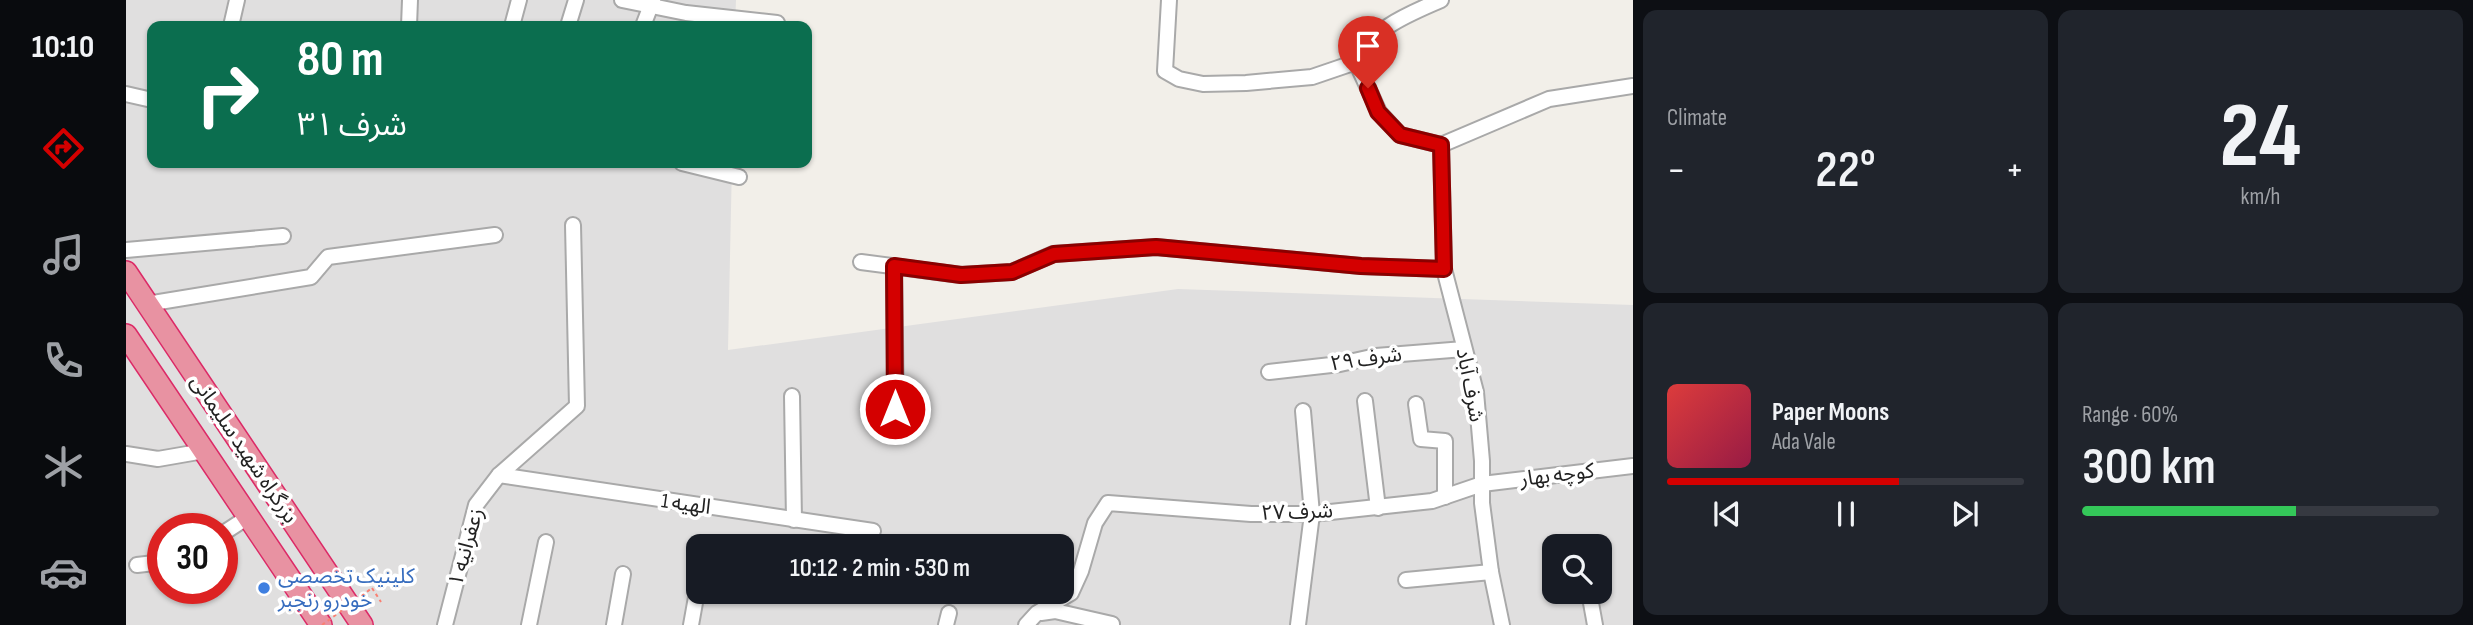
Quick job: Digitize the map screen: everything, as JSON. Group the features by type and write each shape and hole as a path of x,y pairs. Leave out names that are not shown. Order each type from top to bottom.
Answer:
{"highway":[{"name":"بزرگراه شهید سلیمانی","path":"126,272 362,625"},
{"name":"بزرگراه شهید سلیمانی","path":"126,335 321,625"}],"street":[{"path":"232,21 237,0"},
{"path":"409,21 411,0"},
{"path":"513,21 519,0"},
{"path":"570,21 576,0"},
{"path":"622,0 652,3 686,13 759,21"},
{"path":"1169,0 1165,71 1179,79 1203,84 1277,82 1311,77 1356,62 1364,47 1387,26 1441,0"},
{"path":"645,21 652,3"},
{"path":"1356,62 1378,112 1400,135 1441,145 1549,99 1633,86"},
{"path":"126,94 147,99"},
{"name":"شرف آباد","path":"1441,145 1444,269 1476,392 1482,461 1482,503 1491,572 1502,625"},
{"path":"702,168 739,177"},
{"name":"زعفرانیه ۱","path":"445,625 476,505 499,475 577,406 573,225"},
{"path":"147,304 311,277 328,257 495,235"},
{"path":"126,250 283,236"},
{"path":"861,262 974,275 1012,272 1054,254 1156,247 1361,266 1444,269"},
{"path":"894,266 895,409"},
{"name":"شرف ۲۹","path":"1269,372 1340,364 1376,356 1464,349"},
{"path":"792,396 794,520"},
{"path":"1365,401 1378,508"},
{"path":"1416,404 1421,439 1445,441 1445,497"},
{"path":"1298,625 1312,514 1303,411"},
{"path":"126,454 158,459 204,451"},
{"name":"کوچه بهار","path":"1482,484 1633,466"},
{"name":"الهیه 1","path":"499,475 873,531"},
{"name":"شرف ۲۷","path":"1037,613 1071,593 1081,571 1095,523 1108,503 1251,514 1312,514 1433,502 1482,484"},
{"path":"238,524 248,517"},
{"path":"529,625 546,542"},
{"path":"137,565 147,564"},
{"path":"1406,580 1491,572"},
{"path":"614,625 623,574"},
{"path":"691,625 695,604"},
{"path":"1591,604 1595,625"},
{"path":"1026,625 1037,613 1055,611 1112,624"}],"path":[{"path":"321,625 372,588 381,602"}],"shaded area":[{"path":"126,0 736,0 735,21 147,21 147,168 732,168 728,350 1178,289 1633,305 1633,625 126,625"}],"place":[{"name":"کلینیک تخصصی خودرو رنجبر","path":"264,588"}],"route":[{"path":"895,409 894,266 961,275 1012,272 1054,254 1156,247 1361,266 1444,269 1441,145 1400,135 1378,112 1368,88"}]}
